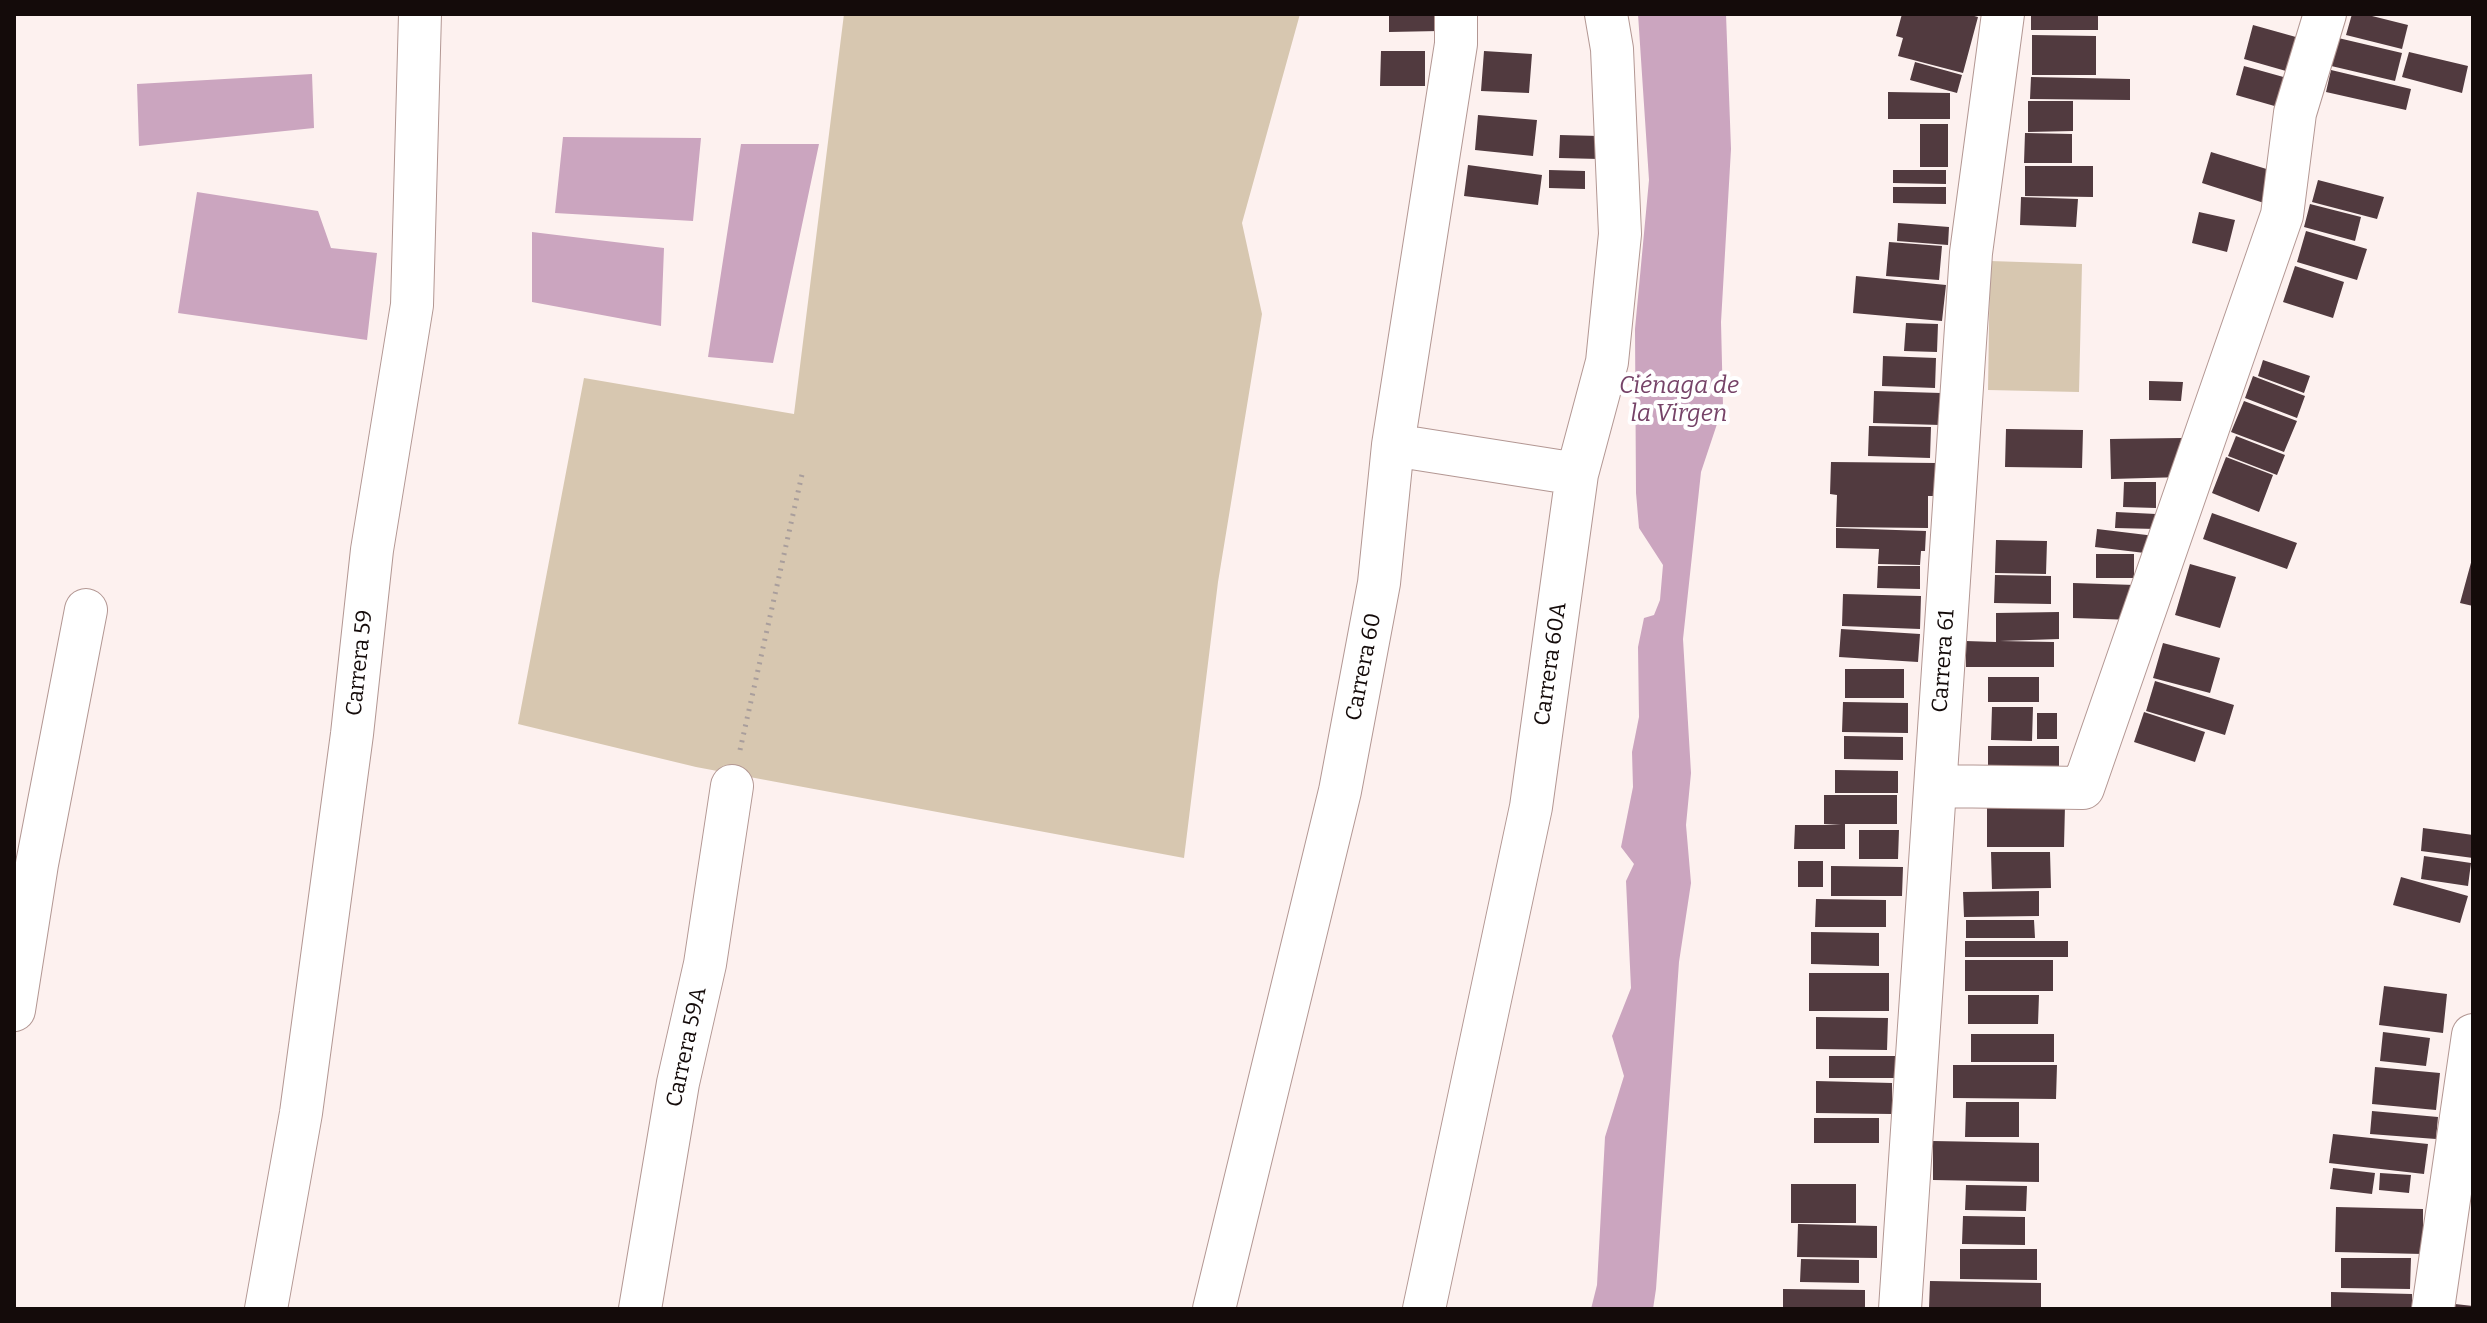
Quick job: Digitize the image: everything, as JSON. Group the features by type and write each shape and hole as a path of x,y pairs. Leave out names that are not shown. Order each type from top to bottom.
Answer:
{"street":[{"name":"Carrera 59","path":"266,1309 301,1113 352,734 372,550 412,305 420,14"},
{"name":"Carrera 60","path":"1214,1309 1340,791 1379,583 1393,445 1456,44 1456,14"},
{"name":"Carrera 60A","path":"1424,1309 1531,807 1577,474 1607,362 1620,234 1612,49 1606,14"},
{"name":"Carrera 61","path":"1900,1309 1971,253 2003,14"},
{"path":"1936,786 2083,788 2282,215 2295,113 2325,14"},
{"path":"1393,445 1577,474"},
{"path":"14,1010 37,864 86,610"},
{"name":"Carrera 59A","path":"640,1309 678,1083 705,964 732,786"},
{"path":"2433,1309 2473,1035"}],"path":[{"path":"732,786 803,470"}],"shaded area":[{"path":"844,14 1300,14 1242,223 1262,314 1218,582 1184,858 696,767 518,724 584,378 794,414"},
{"path":"1990,261 2082,264 2079,392 1988,390"}],"water":[{"name":"Ciénaga de la Virgen","path":"1638,14 1726,14 1731,149 1721,322 1723,406 1701,472 1683,639 1691,773 1686,825 1691,883 1679,962 1656,1289 1653,1309 1591,1309 1597,1285 1605,1137 1624,1076 1612,1036 1631,988 1626,881 1634,864 1621,847 1633,787 1632,752 1639,717 1638,647 1644,618 1654,615 1660,600 1663,565 1639,528 1636,493 1635,329 1649,180"},
{"path":"312,74 314,128 139,146 137,84"},
{"path":"563,137 701,138 693,221 555,213"},
{"path":"741,144 819,144 773,363 708,357"},
{"path":"197,192 318,211 331,248 377,253 367,340 178,313"},
{"path":"532,232 664,248 661,326 532,302"}],"building":[{"path":"1389,14 1439,14 1439,31 1389,32"},
{"path":"1902,14 1967,14 1978,17 1963,73 1898,56 1903,38 1896,36"},
{"path":"2031,14 2098,14 2098,30 2031,30"},
{"path":"2352,14 2408,25 2402,49 2346,35"},
{"path":"2253,25 2303,39 2293,73 2244,59"},
{"path":"2032,35 2096,36 2096,75 2032,75"},
{"path":"2334,37 2402,53 2395,81 2327,65"},
{"path":"1381,51 1425,51 1425,86 1380,86"},
{"path":"1484,51 1532,54 1529,93 1481,91"},
{"path":"2409,52 2468,66 2462,93 2402,77"},
{"path":"1915,62 1962,75 1957,93 1910,80"},
{"path":"2244,66 2287,78 2278,107 2236,95"},
{"path":"2331,70 2411,89 2406,110 2326,92"},
{"path":"2031,77 2130,79 2130,100 2030,99"},
{"path":"1888,92 1950,93 1950,119 1888,119"},
{"path":"2028,101 2073,101 2073,131 2028,132"},
{"path":"1478,115 1537,120 1533,156 1475,150"},
{"path":"1920,124 1948,124 1948,167 1920,167"},
{"path":"2025,133 2072,134 2072,163 2024,163"},
{"path":"1560,135 1599,136 1599,159 1559,158"},
{"path":"2211,152 2273,171 2264,203 2202,183"},
{"path":"1468,165 1542,175 1538,205 1464,196"},
{"path":"2025,166 2093,166 2093,197 2025,196"},
{"path":"1549,170 1585,171 1585,189 1549,188"},
{"path":"1893,170 1946,170 1946,184 1893,183"},
{"path":"2318,180 2384,197 2377,219 2312,202"},
{"path":"1893,187 1946,187 1946,204 1893,203"},
{"path":"2021,197 2078,199 2076,227 2020,225"},
{"path":"2310,204 2361,217 2355,241 2304,227"},
{"path":"2199,212 2235,220 2227,252 2192,243"},
{"path":"1898,223 1949,227 1948,245 1897,241"},
{"path":"2306,231 2367,249 2357,280 2297,262"},
{"path":"1889,242 1942,246 1939,280 1886,276"},
{"path":"2295,266 2344,282 2333,318 2283,302"},
{"path":"1856,276 1946,285 1942,321 1853,313"},
{"path":"1906,323 1938,324 1937,352 1904,351"},
{"path":"1883,356 1936,358 1935,388 1882,386"},
{"path":"2263,360 2310,376 2304,393 2258,376"},
{"path":"2253,376 2305,396 2297,418 2245,398"},
{"path":"2149,381 2183,382 2181,401 2149,400"},
{"path":"1874,391 1941,393 1940,425 1873,423"},
{"path":"2244,401 2297,421 2284,452 2231,432"},
{"path":"1869,426 1931,427 1930,458 1868,456"},
{"path":"2006,429 2083,430 2082,468 2005,467"},
{"path":"2236,436 2285,455 2277,475 2228,456"},
{"path":"2182,438 2183,477 2111,479 2110,439"},
{"path":"2226,457 2273,475 2259,512 2212,493"},
{"path":"1831,462 1937,463 1937,496 1928,496 1928,528 1836,527 1837,495 1830,494"},
{"path":"2124,482 2156,482 2156,508 2123,507"},
{"path":"2116,512 2156,514 2156,529 2115,528"},
{"path":"2212,513 2297,543 2287,569 2203,539"},
{"path":"1836,528 1926,531 1925,551 1921,551 1920,565 1878,564 1879,549 1836,548"},
{"path":"2097,529 2155,536 2153,554 2095,547"},
{"path":"1996,540 2047,541 2046,574 1995,573"},
{"path":"2096,554 2134,554 2134,578 2096,578"},
{"path":"2473,559 2473,606 2460,603"},
{"path":"2190,564 2236,577 2220,628 2175,615"},
{"path":"1878,566 1920,566 1920,589 1877,588"},
{"path":"1995,575 2051,576 2051,604 1994,603"},
{"path":"2073,583 2135,585 2134,620 2073,618"},
{"path":"1843,594 1921,596 1920,629 1842,626"},
{"path":"2059,612 2059,639 2000,641 2054,642 2054,667 1966,667 1966,641 1996,642 1996,613"},
{"path":"1841,629 1920,634 1918,662 1839,657"},
{"path":"2163,643 2220,658 2210,693 2153,678"},
{"path":"1845,669 1904,669 1904,698 1845,698"},
{"path":"1988,677 2039,677 2039,702 1988,702"},
{"path":"2155,681 2234,705 2225,735 2146,711"},
{"path":"1843,702 1908,703 1908,733 1842,732"},
{"path":"1992,707 2033,707 2032,741 1991,740"},
{"path":"2144,712 2205,732 2195,762 2134,742"},
{"path":"2037,713 2057,713 2057,739 2037,739"},
{"path":"1844,736 1903,737 1903,760 1844,759"},
{"path":"1988,746 2059,746 2059,784 1988,783"},
{"path":"1835,770 1898,771 1898,793 1835,793"},
{"path":"1824,795 1897,795 1897,824 1845,824 1845,849 1794,849 1795,825 1841,825 1824,824"},
{"path":"1987,805 2065,805 2064,847 1987,847"},
{"path":"2423,828 2473,835 2473,858 2421,851"},
{"path":"1859,830 1899,830 1898,859 1859,859"},
{"path":"1991,852 2050,852 2051,888 1992,889"},
{"path":"2424,856 2471,863 2468,886 2421,879"},
{"path":"1798,861 1823,861 1823,887 1798,887"},
{"path":"1831,866 1903,867 1902,896 1831,896"},
{"path":"2401,877 2468,896 2460,923 2393,905"},
{"path":"2039,891 2039,916 1964,917 1963,892"},
{"path":"1816,899 1886,900 1886,927 1815,927"},
{"path":"1966,920 2034,920 2035,938 1966,938"},
{"path":"1811,932 1879,933 1879,966 1811,964"},
{"path":"1965,941 2068,941 2068,957 1965,957"},
{"path":"1965,960 2053,960 2053,991 1965,991"},
{"path":"1809,973 1889,973 1889,1011 1809,1011"},
{"path":"2384,986 2447,994 2443,1033 2379,1025"},
{"path":"1968,995 2039,995 2038,1024 1968,1024"},
{"path":"1816,1017 1888,1018 1887,1050 1816,1049"},
{"path":"2383,1032 2430,1038 2426,1066 2380,1061"},
{"path":"1971,1034 2054,1034 2054,1062 1971,1062"},
{"path":"1829,1056 1899,1056 1899,1078 1829,1078"},
{"path":"1953,1065 2057,1065 2056,1099 1953,1098"},
{"path":"2375,1067 2440,1073 2436,1110 2372,1104"},
{"path":"1816,1081 1892,1083 1892,1114 1816,1113"},
{"path":"1966,1102 2019,1102 2019,1137 1965,1137"},
{"path":"2372,1111 2438,1117 2436,1139 2370,1134"},
{"path":"1814,1118 1879,1118 1879,1143 1814,1143"},
{"path":"2333,1134 2428,1144 2424,1174 2329,1163"},
{"path":"1933,1141 2039,1143 2039,1182 1933,1180"},
{"path":"2333,1168 2375,1173 2372,1194 2330,1189"},
{"path":"2380,1173 2411,1175 2409,1193 2379,1190"},
{"path":"1791,1184 1856,1184 1856,1223 1791,1223"},
{"path":"1966,1185 2027,1186 2026,1211 1965,1210"},
{"path":"2336,1207 2423,1209 2423,1254 2335,1252"},
{"path":"1963,1216 2025,1217 2025,1245 1962,1244"},
{"path":"1798,1224 1877,1226 1877,1258 1797,1257"},
{"path":"1960,1249 2037,1249 2037,1280 1960,1279"},
{"path":"2341,1258 2411,1258 2410,1289 2341,1288"},
{"path":"1801,1259 1859,1260 1859,1283 1800,1282"},
{"path":"1930,1281 2041,1283 2041,1309 1929,1309"},
{"path":"1783,1289 1865,1290 1865,1309 1783,1309"},
{"path":"2331,1292 2412,1294 2412,1309 2331,1309"},
{"path":"2455,1304 2473,1306 2473,1309 2454,1309"}]}
